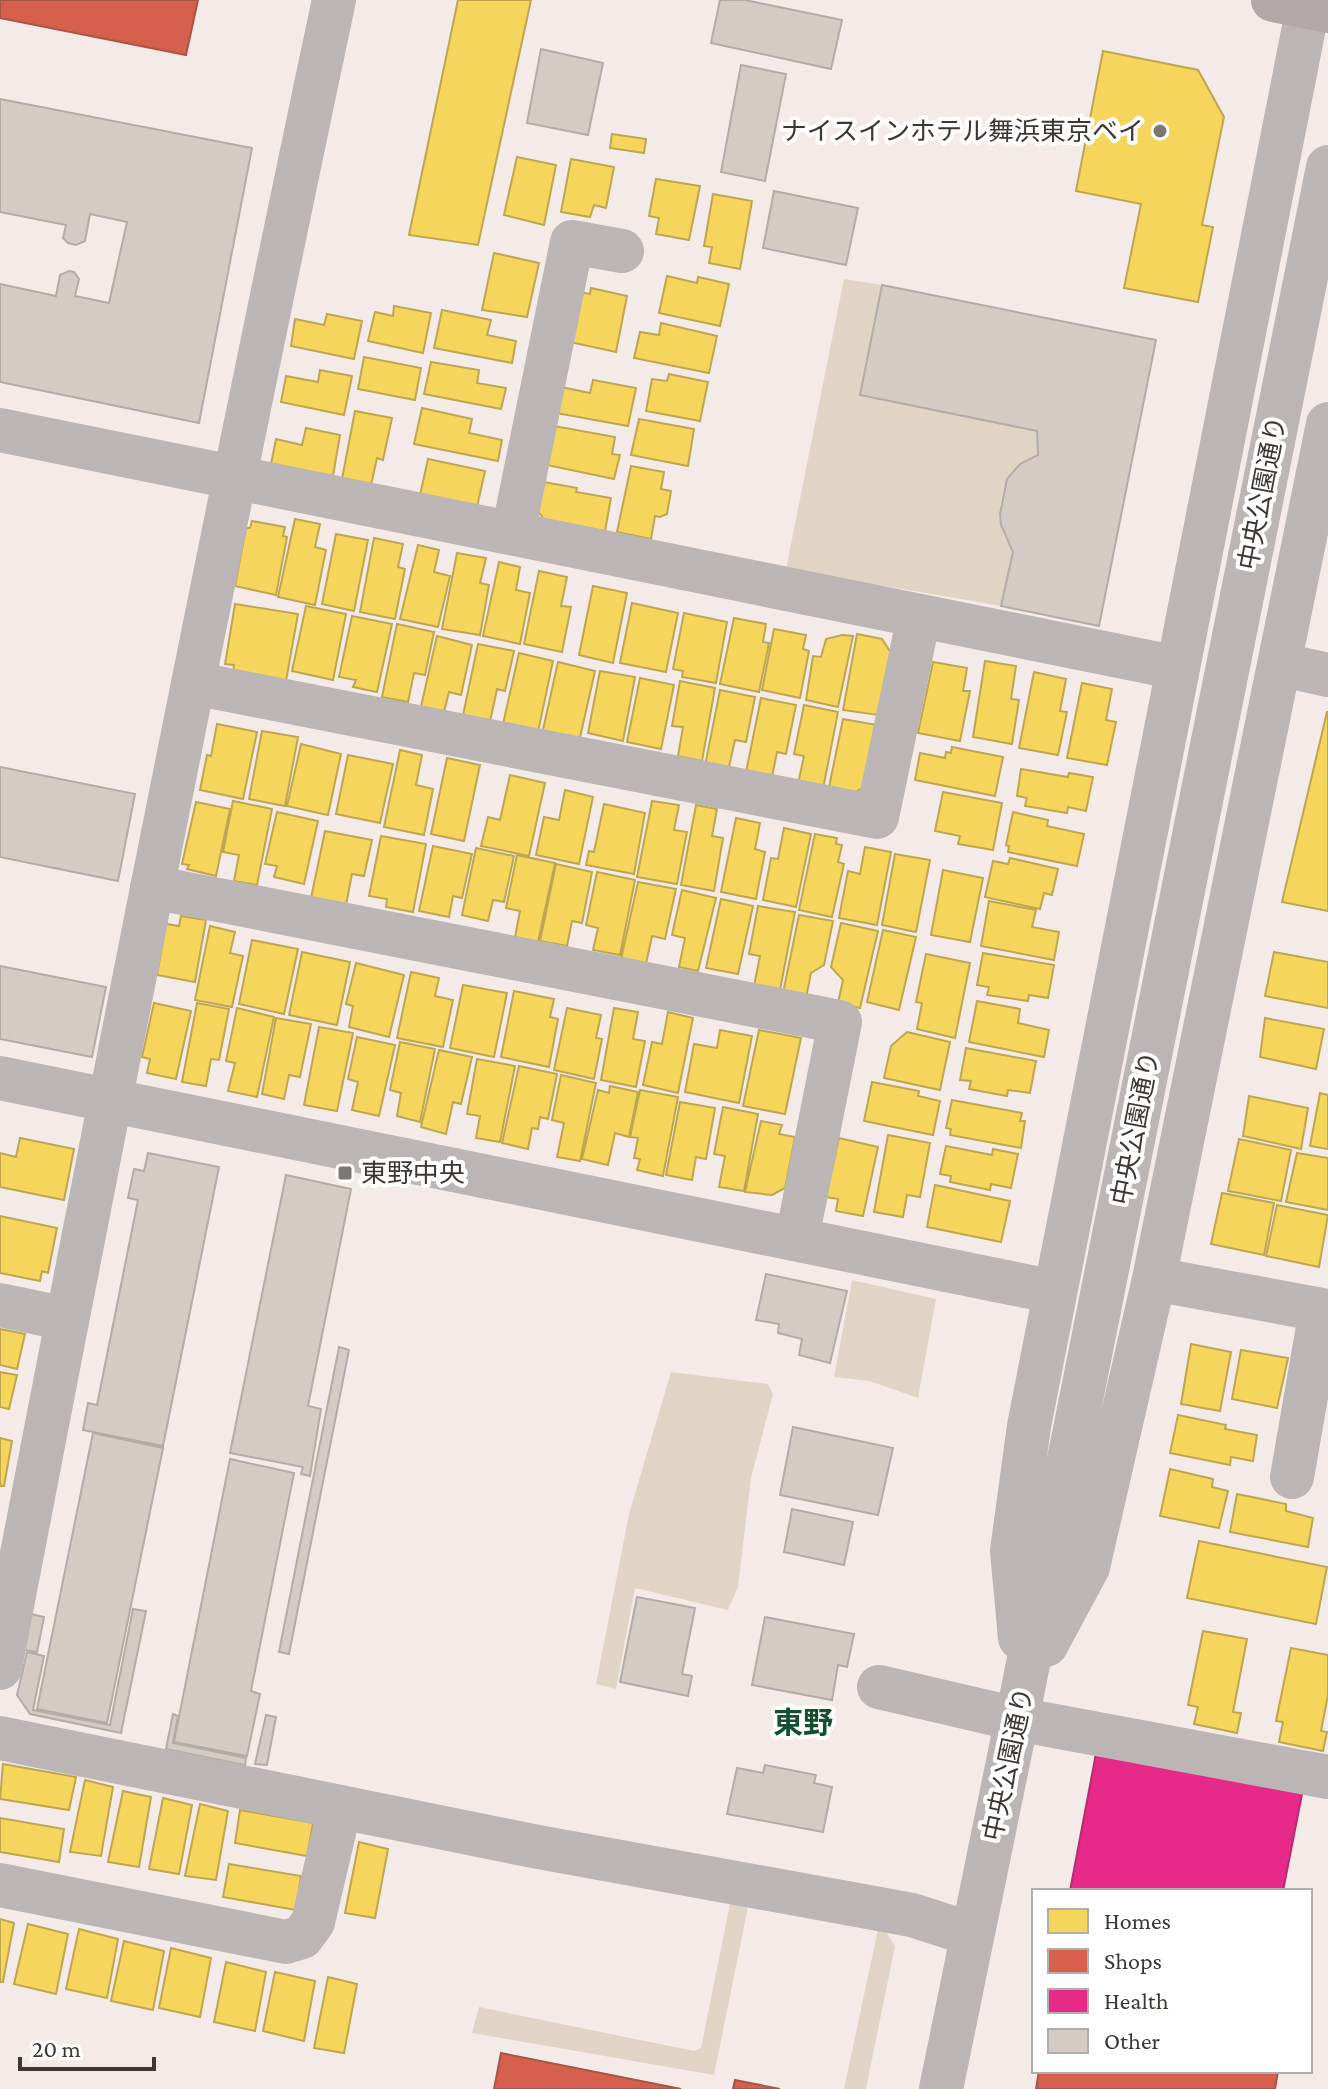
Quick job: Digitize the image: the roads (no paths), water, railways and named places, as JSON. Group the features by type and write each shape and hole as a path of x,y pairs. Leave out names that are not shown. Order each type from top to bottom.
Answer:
{"street":[{"path":"0,1668 14,1523 67,1319 233,476 334,0"},
{"path":"1021,1701 1012,1551 1029,1426 1178,668 1303,6"},
{"name":"中央公園通り","path":"941,2089 1328,167"},
{"path":"513,533 572,242 622,251"},
{"path":"1021,1701 1088,1567 1154,1279 1279,664 1318,524 1328,424"},
{"path":"0,430 1178,668"},
{"path":"193,683 877,817 919,616"},
{"path":"1279,664 1328,675"},
{"path":"152,887 840,1022 797,1238"},
{"path":"0,1078 109,1100 660,1229 797,1238 1055,1292"},
{"path":"1154,1279 1324,1311 1292,1477"},
{"path":"0,1305 67,1319"},
{"path":"879,1687 1021,1701 1328,1777"},
{"path":"0,1738 533,1846 912,1915 971,1934"},
{"path":"0,1885 286,1942 302,1937 313,1922 340,1807"}],"place":[{"name":"ナイスインホテル舞浜東京ベイ","path":"1160,131"},
{"name":"東野中央","path":"345,1173"}],"district":[{"name":"東野","path":"803,1723"}]}
